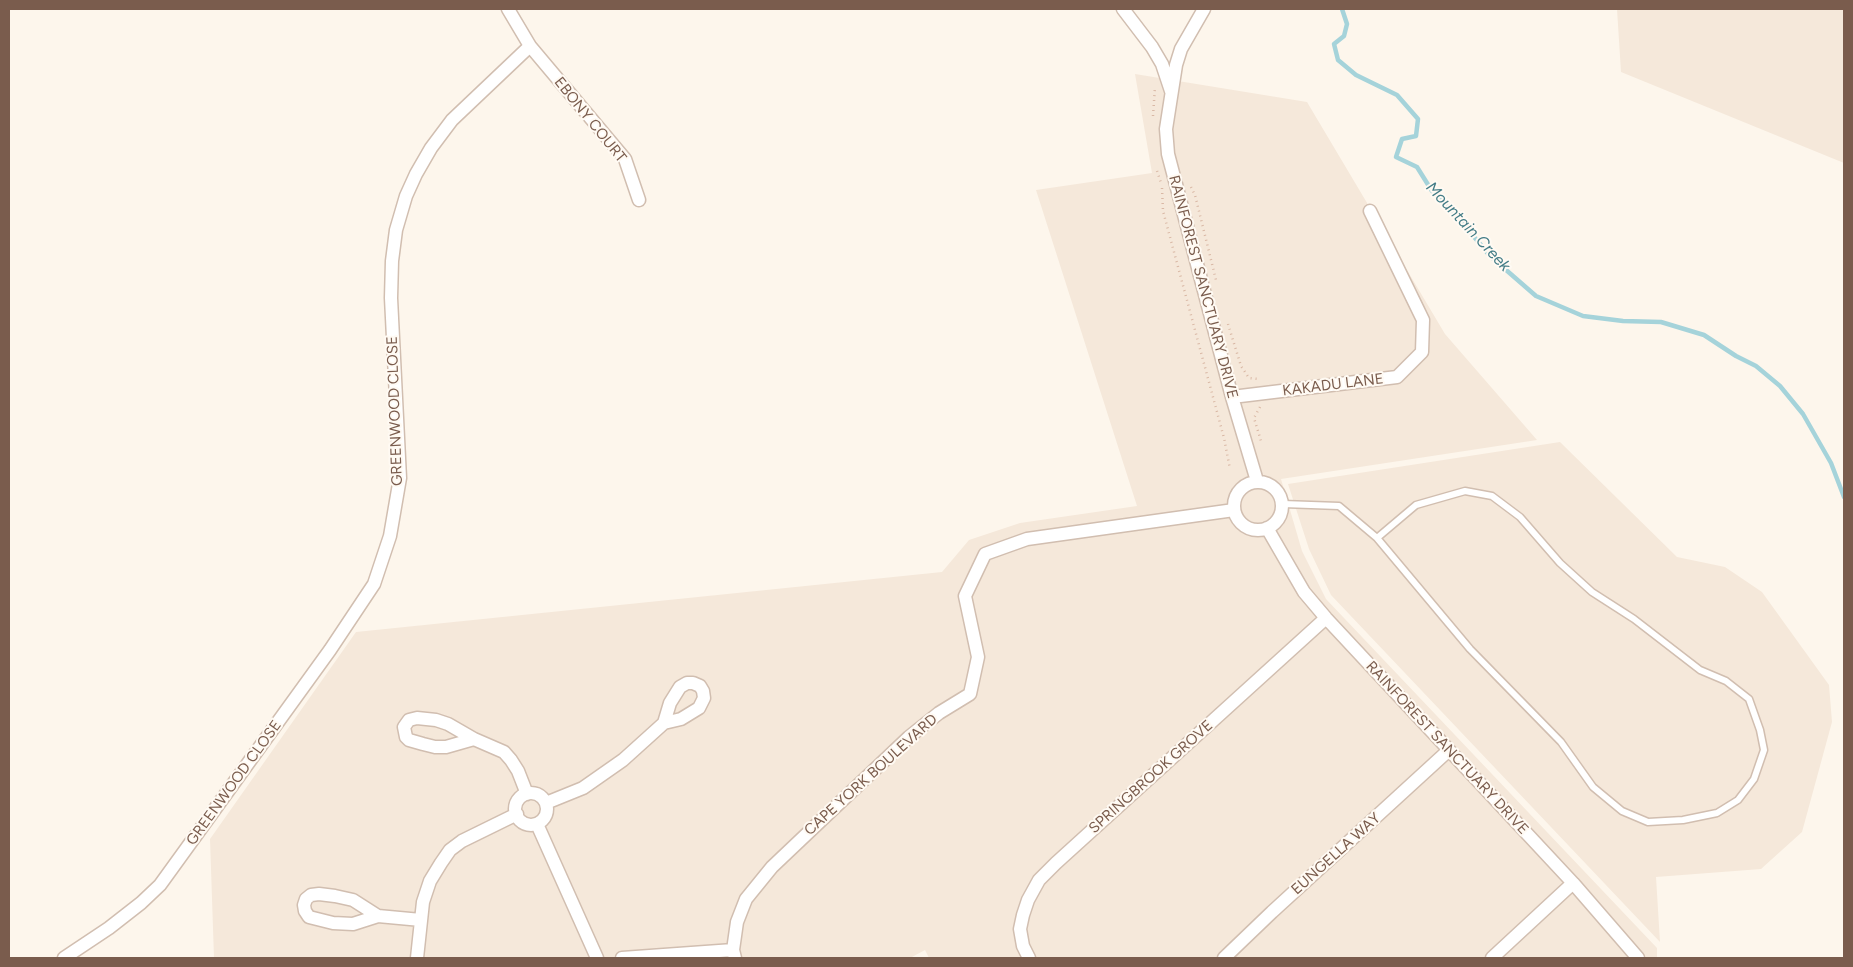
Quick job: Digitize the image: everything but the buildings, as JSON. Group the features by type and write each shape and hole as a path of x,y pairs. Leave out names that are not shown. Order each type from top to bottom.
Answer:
{"street":[{"path":"508,9 530,46"},
{"name":"RAINFOREST SANCTUARY DRIVE","path":"1123,9 1152,47 1162,64 1170,91"},
{"name":"RAINFOREST SANCTUARY DRIVE","path":"1204,9 1180,49 1170,91 1166,129 1168,154 1232,398 1257,481"},
{"name":"EBONY COURT","path":"530,46 625,159 640,200"},
{"name":"GREENWOOD CLOSE","path":"64,958 109,928 141,903 160,884 319,665 374,584 390,536 400,478 391,298 396,230 406,196 430,148 452,120 530,46"},
{"name":"KAKADU LANE","path":"1232,398 1397,377 1422,352 1423,320 1370,211"},
{"path":"1257,481 1270,484 1277,490 1283,504 1279,519 1267,528 1259,530 1246,527 1234,510 1234,502 1238,492 1244,486 1257,481"},
{"name":"CAPE YORK BOULEVARD","path":"734,954 737,922 746,899 772,867 909,737 939,713 970,694 978,657 966,596 985,554 1027,539 1234,510"},
{"name":"RAINFOREST SANCTUARY DRIVE","path":"1267,528 1304,592 1326,618 1573,883 1638,958"},
{"name":"SPRINGBROOK GROVE","path":"1029,958 1023,946 1020,930 1028,900 1039,880 1326,618"},
{"path":"474,739 435,747 409,740 406,737 404,727 410,720 417,718 436,720 504,752 518,771 527,794"},
{"path":"546,803 583,788 601,776 623,760 664,723"},
{"name":"EUNGELLA WAY","path":"1224,958 1449,750"},
{"path":"527,794 538,795 546,803 546,814 543,820 537,824 524,823 516,814 517,802 527,794"},
{"path":"417,958 423,902 430,881 450,850 462,841 516,814"},
{"path":"537,824 597,958"},
{"path":"1492,958 1573,883"},
{"path":"378,916 354,900 335,896 311,895 306,899 304,905 309,917 333,923 353,924 378,916 421,920"},
{"path":"622,958 734,954"}],"lane":[{"path":"1283,504 1339,506 1377,538 1470,649 1561,742 1593,787 1622,810 1648,822 1683,820 1717,814 1738,800 1754,779 1764,750 1760,730 1749,699 1726,681 1700,670 1634,619 1592,592 1560,563 1520,517 1492,496 1465,491 1416,505 1377,538"}],"path":[{"path":"1153,122 1155,94"},
{"path":"1156,164 1162,188 1163,211 1224,438 1230,469"},
{"path":"1188,180 1195,194 1216,274 1217,288"},
{"path":"1226,318 1241,366 1250,378 1260,380"},
{"path":"1261,442 1254,418 1262,404"}],"shaded area":[{"path":"1617,9 1844,9 1844,163 1621,72"},
{"path":"1135,74 1307,102 1445,334 1537,440 1281,479 1302,551 1326,599 1657,948 1657,958 929,958 925,950 910,958 214,958 210,839 356,632 942,572 969,540 1020,523 1137,506 1036,190 1152,173"},
{"path":"1560,442 1677,557 1725,567 1762,592 1829,685 1832,722 1802,832 1761,869 1656,877 1660,942 1331,595 1309,549 1288,484"}],"waterway":[{"name":"Mountain Creek","path":"1342,9 1347,24 1344,36 1334,44 1338,60 1356,75 1397,95 1418,119 1416,136 1402,139 1396,157 1417,167 1432,191 1461,221 1490,256 1536,296 1583,316 1623,321 1661,322 1704,335 1736,356 1756,366 1780,386 1803,414 1831,463 1844,497"}]}
